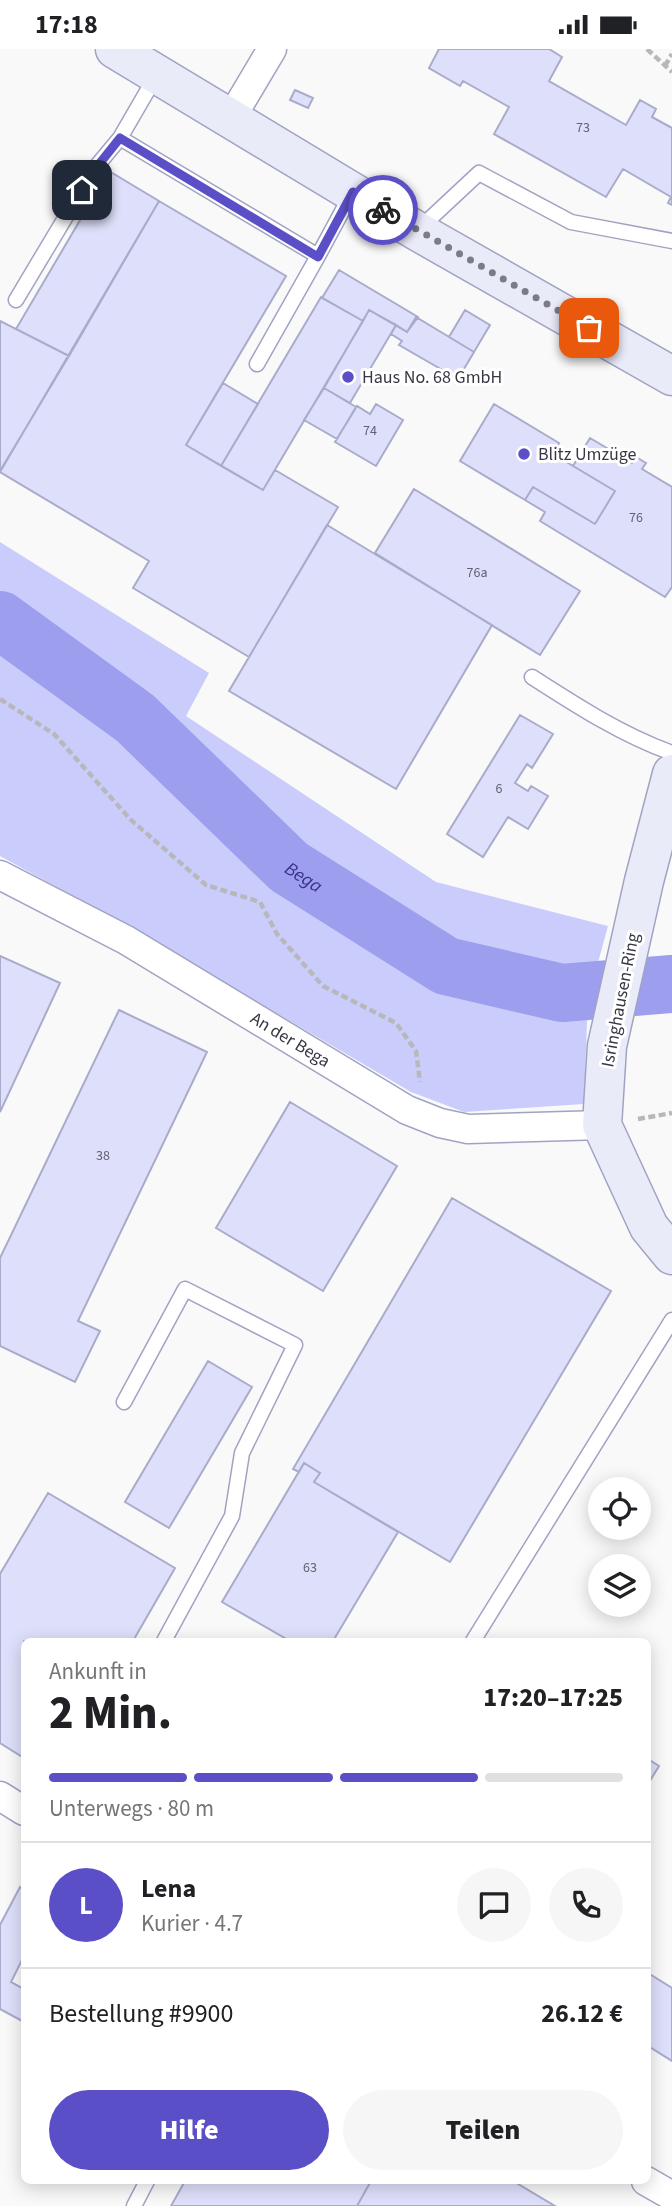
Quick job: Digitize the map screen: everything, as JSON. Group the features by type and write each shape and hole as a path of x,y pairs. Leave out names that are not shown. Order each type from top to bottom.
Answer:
{"street":[{"path":"114,49 353,192 672,376"},
{"path":"231,118 272,49"},
{"name":"Isringhausen-Ring","path":"672,774 644,881 607,1046 602,1125 649,1227 672,1255"},
{"name":"An der Bega","path":"0,875 126,940 407,1110 440,1123 468,1129 602,1125"},
{"path":"0,1796 21,1809"},
{"path":"651,2184 672,2196"}],"lane":[{"path":"16,300 96,168 120,138 157,74"},
{"path":"120,138 318,257"},
{"path":"418,230 480,173 571,222 672,241"},
{"path":"257,364 353,192"},
{"path":"532,677 608,724 672,753"},
{"path":"124,1402 186,1289 295,1345 242,1453 232,1516 166,1638"},
{"path":"475,1638 672,1320"},
{"path":"134,2206 145,2184"}],"path":[{"path":"647,49 672,72"},
{"path":"665,66 672,54"},
{"path":"0,699 54,734 131,820 206,885 260,902 277,934 323,986 396,1023 416,1051 419,1081 440,1123"}],"shaded area":[{"path":"0,542 209,673 186,716 436,882 608,926 596,970 587,1023 584,1104 464,1112 411,1092 135,930 0,856"}],"building":[{"path":"439,49 549,49 562,57 549,81 626,125 640,100 656,109 652,117 672,128 672,205 668,203 671,197 623,169 606,197 494,134 509,107 463,81 460,86 429,68"},
{"path":"295,90 313,98 308,108 290,100"},
{"path":"109,171 159,201 69,356 16,329"},
{"path":"159,201 286,276 186,445 263,490 275,470 338,507 249,657 133,588 149,561 0,472"},
{"path":"339,270 418,317 407,332 369,310 363,321 322,298"},
{"path":"321,297 363,321 263,490 221,466"},
{"path":"369,310 396,325 350,403 324,388"},
{"path":"465,310 490,325 474,352 449,337"},
{"path":"416,317 474,352 458,379 399,345 402,341 391,334 396,325 407,332"},
{"path":"0,321 69,356 0,471"},
{"path":"223,383 258,404 221,466 186,445"},
{"path":"324,388 356,407 337,439 304,420"},
{"path":"376,404 403,420 376,466 335,442 357,406 370,414"},
{"path":"494,404 559,443 553,454 615,491 595,524 533,487 525,500 460,461"},
{"path":"590,438 632,463 636,457 646,463 642,469 672,487 672,587 665,597 540,521 545,512 525,500 533,487 595,524 615,491 573,466"},
{"path":"414,489 580,591 540,655 375,553"},
{"path":"327,525 492,625 396,789 229,691"},
{"path":"520,715 553,734 532,768 527,764 515,783 528,791 531,786 548,796 528,829 508,817 483,857 447,834"},
{"path":"0,956 60,983 0,1112"},
{"path":"119,1010 207,1052 78,1321 100,1331 75,1382 0,1346 0,1258"},
{"path":"290,1102 397,1166 323,1291 216,1228"},
{"path":"452,1198 611,1291 450,1562 314,1482 320,1473 304,1463 299,1472 293,1469"},
{"path":"208,1361 252,1387 169,1528 125,1502"},
{"path":"304,1463 320,1473 314,1482 398,1532 335,1638 285,1638 222,1602"},
{"path":"48,1493 175,1568 135,1638 21,1638 21,1756 0,1743 0,1574"},
{"path":"651,1761 659,1766 651,1779"},
{"path":"20,1887 21,1962 11,1982 21,1987 21,2020 0,2009 0,1925"},
{"path":"651,1975 672,1988 672,2061 651,2048"},
{"path":"183,2184 369,2184 357,2206 171,2206"},
{"path":"369,2184 518,2184 555,2206 357,2206"}],"waterway":[{"name":"Bega","path":"0,620 135,718 289,867 446,966 562,993 672,984"}],"way so far":[{"path":"383,210 589,328"}],"place":[{"name":"Haus No. 68 GmbH","path":"348,377"},
{"name":"Blitz Umzüge","path":"524,454"}],"route":[{"path":"82,190 120,138 318,257 353,192 383,210"}]}
